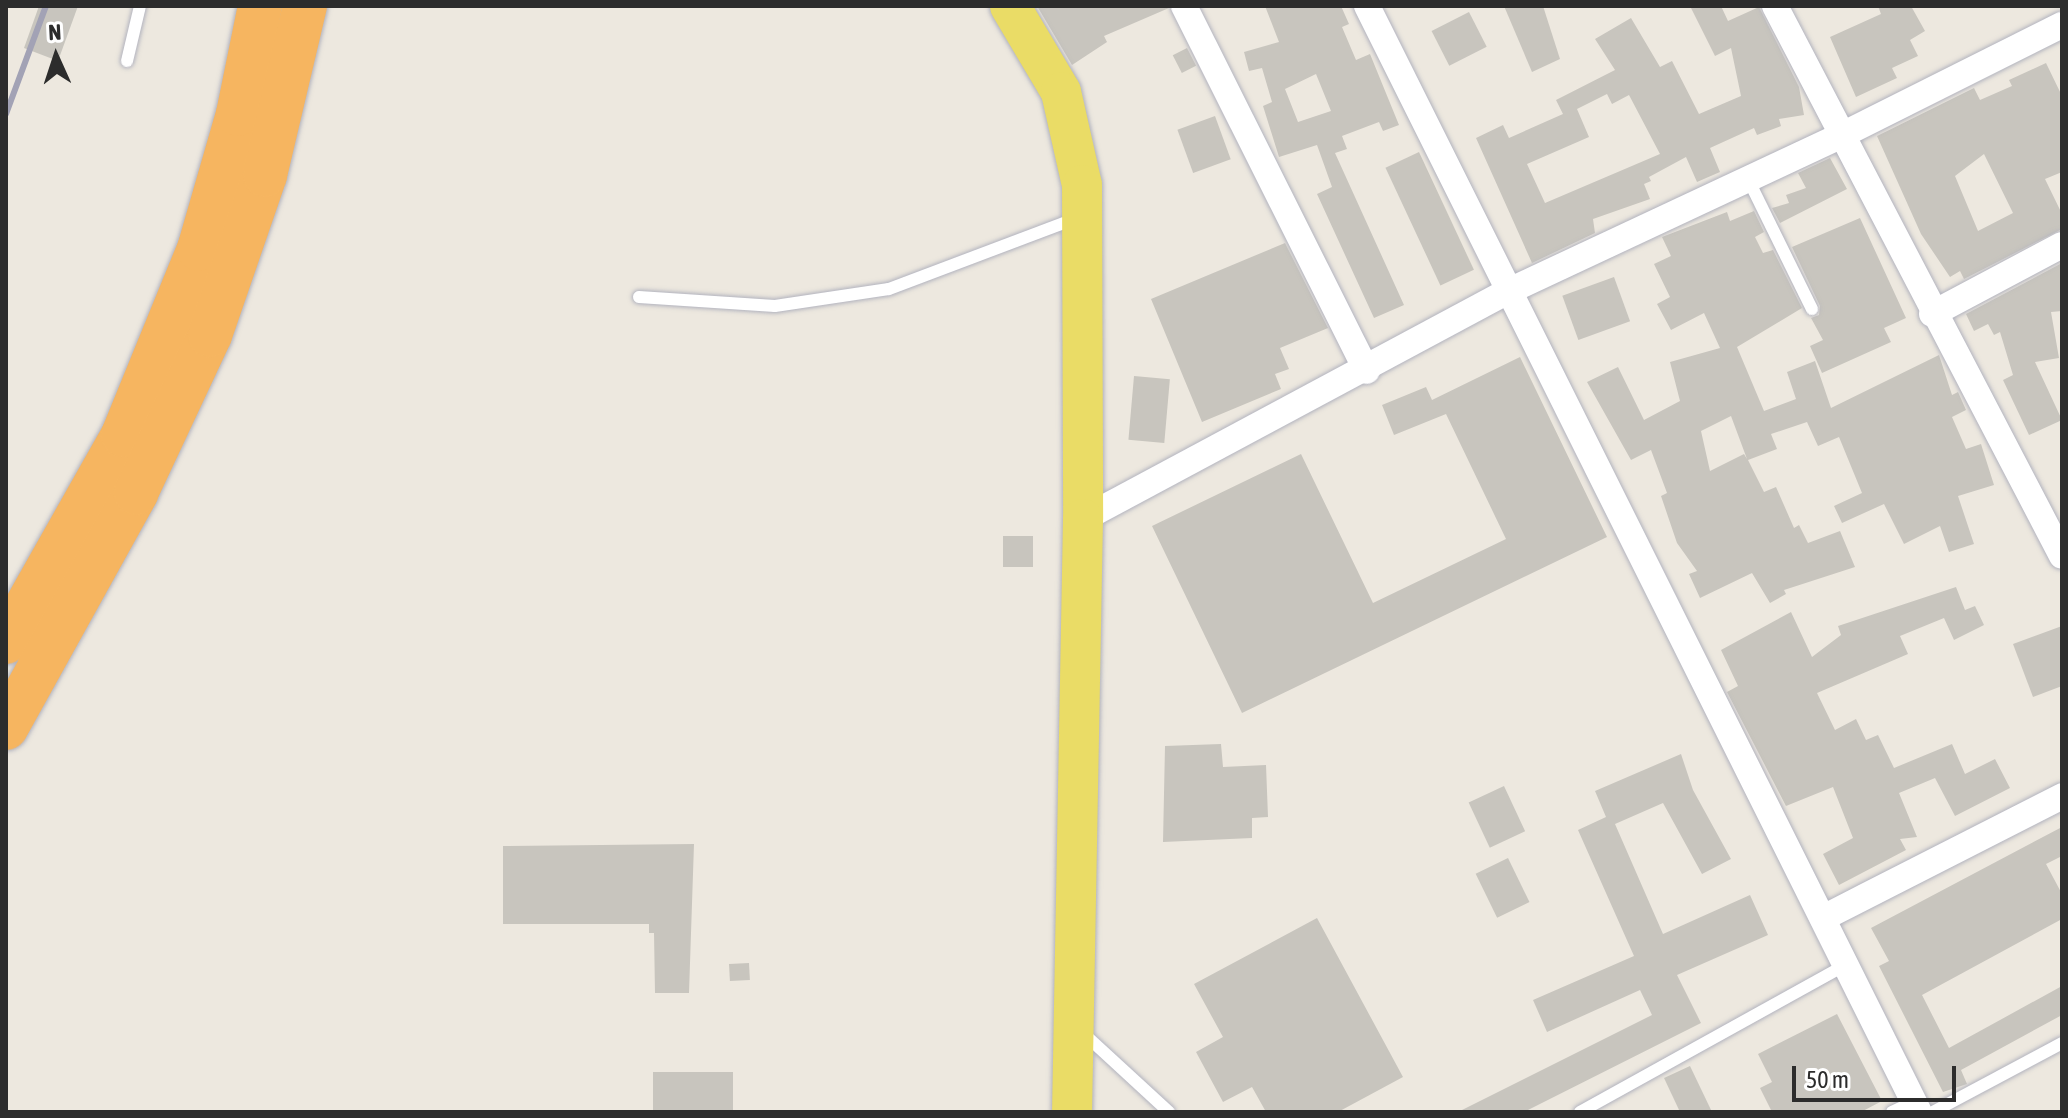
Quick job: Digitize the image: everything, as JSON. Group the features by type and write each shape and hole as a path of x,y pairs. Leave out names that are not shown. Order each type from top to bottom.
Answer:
{"highway":[{"path":"6,642 123,435 199,249 238,114 260,6"},
{"path":"6,728 136,493 210,335 265,175 305,6"}],"main road":[{"path":"1010,6 1061,92 1082,185 1083,519 1072,1112"}],"street":[{"path":"1184,6 1367,371"},
{"path":"1367,6 1825,917 1914,1110"},
{"path":"1775,6 1932,314 2062,556"},
{"path":"1083,519 1367,371 1509,291 1840,136 2062,25"},
{"path":"1932,314 2062,245"},
{"path":"1825,917 2062,796"}],"lane":[{"path":"127,61 140,6"},
{"path":"1748,179 1812,309"},
{"path":"639,297 775,306 889,289 1082,217"},
{"path":"1580,1112 1847,964"},
{"path":"1072,1022 1169,1112"},
{"path":"1914,1110 2062,1043"}],"building":[{"path":"39,6 78,6 58,61 24,48"},
{"path":"1037,6 1169,8 1104,36 1107,42 1072,65"},
{"path":"1265,6 1341,6 1349,24 1342,27 1356,60 1370,54 1399,125 1383,131 1379,122 1342,136 1347,149 1335,153 1404,305 1374,318 1317,194 1332,187 1317,145 1279,157 1263,106 1272,102 1262,68 1249,71 1244,52 1279,42","holes":["1316,74 1331,111 1298,122 1285,89"]},
{"path":"1504,6 1543,6 1560,59 1532,72"},
{"path":"1690,6 1721,6 1728,21 1759,7 1799,87 1804,115 1779,119 1781,126 1757,135 1754,128 1710,148 1720,172 1697,182 1686,157 1649,177 1651,181 1644,184 1650,199 1593,219 1595,233 1532,263 1476,138 1503,125 1509,138 1563,114 1556,100 1615,70 1595,39 1631,18 1660,67 1672,61 1699,114 1741,96 1731,48 1715,56","holes":["1607,94 1612,104 1629,95 1660,154 1545,203 1527,164 1589,137 1577,109"]},
{"path":"1878,6 1911,6 1925,31 1910,40 1918,56 1892,68 1897,78 1856,97 1830,37 1881,14"},
{"path":"1469,12 1487,47 1449,66 1432,31"},
{"path":"1187,48 1196,66 1182,73 1173,55"},
{"path":"2046,63 2062,96 2062,172 2045,179 2062,214 2062,229 1964,279 1960,271 1950,277 1921,234 1877,136 1974,88 1980,100 2012,86 2009,80","holes":["1984,154 2013,213 1978,231 1955,176"]},
{"path":"1215,116 1231,159 1193,173 1177,130"},
{"path":"1419,152 1474,270 1440,285 1385,168"},
{"path":"1830,158 1847,189 1780,223 1772,208 1789,203 1786,195 1806,188 1798,173"},
{"path":"1754,211 1764,232 1755,237 1763,253 1773,250 1802,308 1737,347 1764,411 1796,399 1787,372 1815,361 1831,408 1939,355 1952,395 1958,392 1966,410 1952,417 1966,449 1981,444 1994,485 1958,496 1974,544 1949,552 1940,526 1904,544 1884,504 1842,523 1834,506 1862,493 1839,437 1818,446 1807,422 1771,434 1777,449 1748,460 1764,492 1776,487 1794,528 1799,525 1808,543 1840,531 1855,567 1784,590 1786,594 1770,603 1752,573 1700,598 1689,574 1697,571 1677,543 1661,496 1667,493 1651,450 1631,460 1587,382 1618,367 1644,420 1680,401 1670,362 1720,348 1704,313 1671,330 1657,304 1670,297 1654,264 1671,256 1662,237 1727,212 1730,221","holes":["1731,416 1747,459 1744,454 1710,471 1701,431"]},
{"path":"1860,218 1906,318 1884,328 1891,342 1822,373 1810,346 1823,340 1811,318 1819,315 1820,306 1792,247"},
{"path":"1285,243 1328,328 1280,348 1289,369 1275,374 1281,389 1202,422 1151,299"},
{"path":"2062,263 2062,311 2051,312 2059,358 2035,362 2062,420 2029,435 2003,380 2013,375 2000,332 1994,335 1988,324 1974,331 1966,314"},
{"path":"1614,277 1630,321 1578,340 1562,296"},
{"path":"1520,357 1607,537 1242,713 1152,526 1301,454 1373,603 1506,539 1446,414 1394,435 1382,405 1426,387 1432,400"},
{"path":"1134,376 1170,379 1164,443 1128,440"},
{"path":"1003,536 1033,536 1033,567 1003,567"},
{"path":"1956,587 1965,610 1975,606 1984,625 1954,640 1944,618 1900,636 1908,654 1817,693 1835,730 1856,719 1866,740 1878,735 1894,768 1952,744 1965,774 1995,759 2010,788 1955,816 1935,778 1899,793 1917,837 1900,839 1906,850 1839,885 1823,854 1853,838 1833,787 1786,806 1727,692 1738,686 1721,650 1791,612 1812,657 1841,635 1838,626"},
{"path":"2062,626 2062,686 2033,697 2013,644"},
{"path":"1221,744 1223,767 1266,765 1268,817 1252,818 1252,838 1163,842 1165,746"},
{"path":"1681,754 1693,790 1731,859 1702,874 1663,803 1615,824 1663,934 1750,895 1768,935 1677,975 1701,1023 1524,1112 1458,1112 1652,1015 1640,990 1547,1032 1533,1000 1634,956 1578,830 1606,817 1595,791"},
{"path":"1504,786 1525,831 1490,848 1469,802"},
{"path":"2062,827 2062,856 2046,864 2062,894 2062,919 1922,995 1949,1048 2062,986 2062,1015 1961,1070 1967,1084 1943,1092 1879,966 1889,961 1871,928"},
{"path":"694,844 689,993 655,993 654,933 649,933 649,924 503,924 503,846"},
{"path":"1508,858 1529,902 1497,918 1476,874"},
{"path":"1317,918 1403,1077 1338,1112 1266,1112 1252,1087 1223,1102 1196,1052 1223,1037 1194,984"},
{"path":"749,963 750,980 730,981 729,964"},
{"path":"1837,1014 1882,1101 1861,1112 1772,1112 1760,1088 1772,1082 1758,1054"},
{"path":"1690,1066 1712,1112 1680,1112 1664,1078"},
{"path":"653,1072 733,1072 733,1112 653,1112"}],"railway":[{"path":"6,114 46,6"}]}
